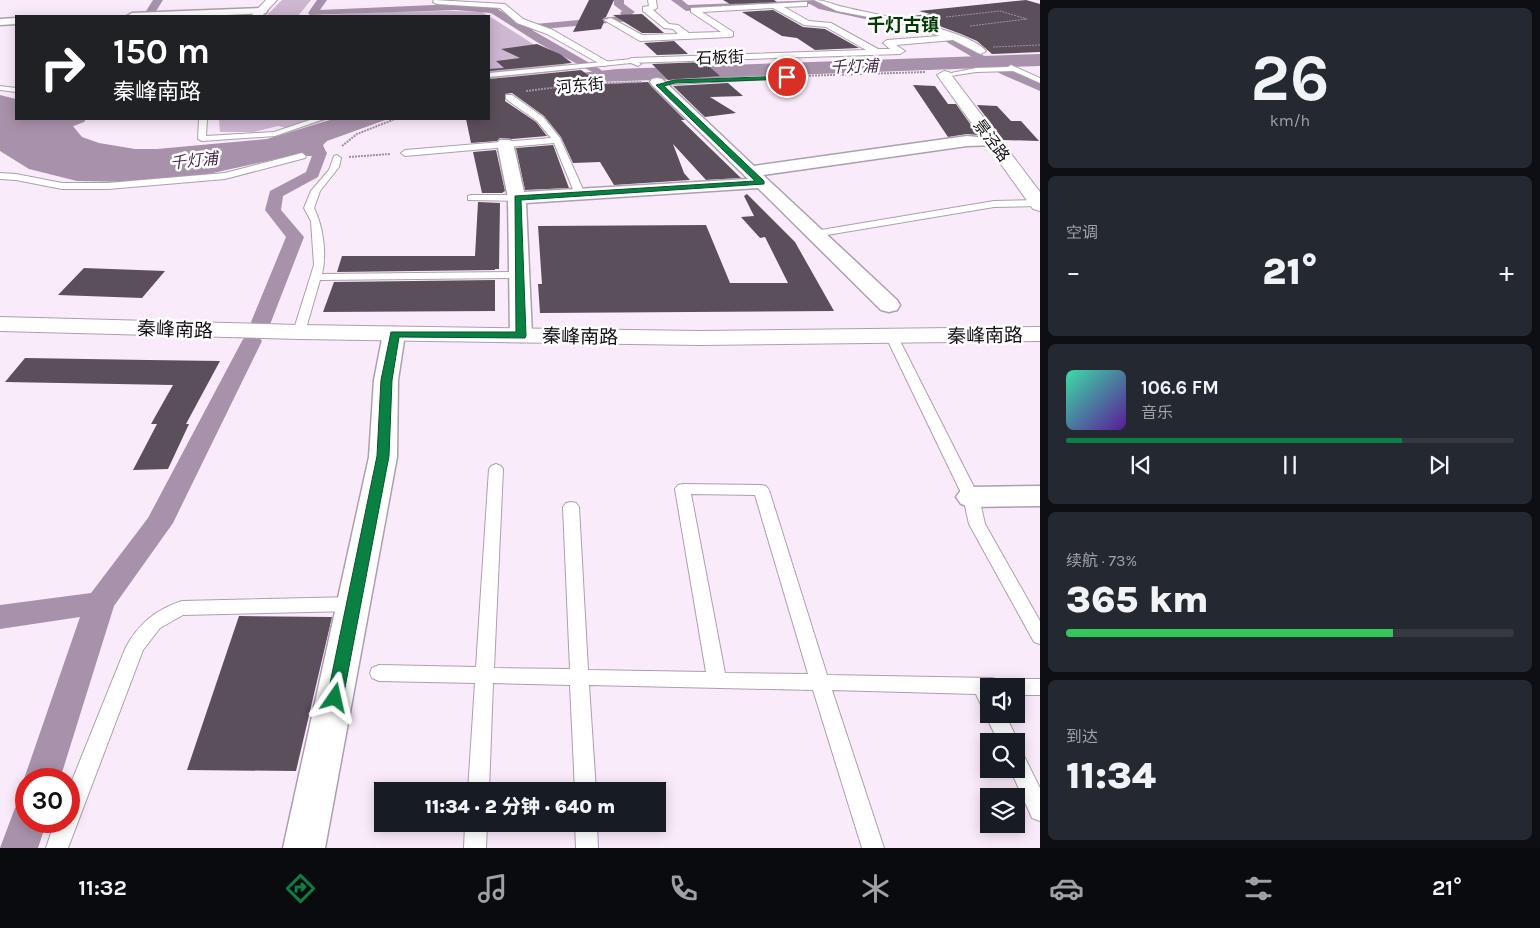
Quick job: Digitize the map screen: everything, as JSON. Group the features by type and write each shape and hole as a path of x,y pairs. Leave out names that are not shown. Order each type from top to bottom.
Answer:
{"street":[{"path":"167,15 259,14 272,0"},
{"path":"438,0 437,2 502,6 520,21 550,32 601,64"},
{"path":"652,0 653,8 646,9 667,26 674,27 686,36 707,57"},
{"path":"710,0 722,0"},
{"path":"818,0 840,9 902,21 954,37 979,50"},
{"path":"608,20 640,38 730,34 694,10 775,6 800,2 829,12 903,28 932,39"},
{"path":"775,6 807,23 828,25 877,52"},
{"path":"0,22 15,22"},
{"name":"石板街","path":"635,63 707,57 900,51 887,43 954,37"},
{"name":"景泾路","path":"944,75 992,142 1040,203"},
{"path":"658,84 889,305"},
{"path":"517,198 580,194 756,177 967,141 992,142"},
{"path":"505,143 517,198 521,336"},
{"name":"秦峰南路","path":"0,324 394,334 700,338 1040,334"},
{"path":"304,848 383,456 386,380 394,334"},
{"path":"971,497 1040,496"}],"lane":[{"name":"石板街","path":"490,75 601,64 635,63"},
{"path":"944,75 1010,68 1024,72 1040,81"},
{"path":"658,84 787,77"},
{"path":"0,88 15,90"},
{"path":"509,97 540,119 557,140 580,194"},
{"path":"203,120 202,139 279,134 317,120"},
{"path":"405,153 557,140"},
{"path":"0,176 16,176 62,186 118,185 225,176 302,156"},
{"path":"299,332 319,266 316,221 309,208 316,189 328,178 338,161 337,158"},
{"path":"471,198 517,198"},
{"path":"815,234 994,204 1040,203"},
{"path":"316,277 520,275"},
{"path":"892,337 971,497 977,524 1040,638"},
{"path":"478,782 496,469"},
{"path":"717,680 683,489 761,490 873,848"},
{"path":"571,507 585,782"},
{"path":"80,786 140,636 166,614 182,608 354,604"},
{"path":"379,672 820,683 980,691"},
{"path":"1025,687 1040,688"},
{"path":"1024,778 1040,811"},
{"path":"475,848 476,832"},
{"path":"586,832 587,848"},
{"path":"57,848 62,833"}],"path":[{"path":"939,18 1000,11 1028,19 965,27"},
{"path":"979,50 1040,45"},
{"name":"河东街","path":"519,92 584,84 658,84"},
{"path":"393,120 357,134 343,145 337,158 405,153"}],"shaded area":[{"path":"282,0 311,0 299,15 267,15"},
{"path":"452,11 482,12 487,15 324,15"},
{"path":"490,17 574,70 490,79"},
{"path":"219,120 327,120 294,130 278,126 254,132 220,132"}],"water":[{"name":"千灯浦","path":"1040,54 1040,66 598,82 490,95 490,83 617,69"},
{"name":"千灯浦","path":"0,95 15,99 15,120 68,120 82,137 99,143 135,149 157,149 267,139 330,120 385,120 327,141 323,145 326,152 318,156 290,156 190,178 129,182 77,181 29,169 0,151"}],"building":[{"path":"589,0 614,0 606,17 602,19 604,22 601,29 573,32"},
{"path":"723,0 774,0 777,2 730,4"},
{"path":"1026,0 1040,4 1040,52 992,54 977,41 912,16 930,14 919,11"},
{"path":"773,10 803,27 825,29 859,48 815,50 797,38 782,36 742,12"},
{"path":"642,14 664,33 642,33 613,15"},
{"path":"674,41 688,54 657,55 644,43"},
{"path":"537,44 560,54 572,63 490,71 490,69 504,68 496,61 520,58 501,49"},
{"path":"704,62 720,76 668,80 652,64"},
{"path":"581,70 601,84 648,82 685,120 681,120 741,178 706,180 673,144 684,173 690,180 614,185 600,162 573,163 561,137 544,116 512,93 505,94 505,101 536,122 547,136 512,139 500,138 497,141 471,143 466,120 490,120 490,79"},
{"path":"728,83 743,96 710,97 736,113 705,117 673,86"},
{"path":"913,85 935,86 948,104 956,104 978,135 967,134 948,137"},
{"path":"977,105 997,106 1011,121 1021,121 1039,141 1003,140"},
{"path":"553,145 569,188 525,190 516,148"},
{"path":"496,150 505,191 502,193 482,193 473,152"},
{"path":"747,194 795,242 834,311 540,313 538,284 542,284 538,226 706,225 730,283 788,283 765,237 760,238 741,217 754,216 744,196"},
{"path":"478,202 500,203 499,269 337,272 342,256 475,256"},
{"path":"84,268 165,271 142,298 58,295"},
{"path":"495,280 495,311 323,312 334,282"},
{"path":"25,358 220,361 186,424 189,424 168,469 133,470 157,424 151,424 173,385 5,382"},
{"path":"239,616 332,617 296,771 187,770"}],"waterway":[{"path":"149,15 158,0"},
{"path":"322,0 313,13 456,7 493,10 544,42 596,71"},
{"path":"522,28 630,18 625,13 630,12 619,5 619,0"},
{"path":"676,0 686,8 811,1"},
{"path":"810,0 822,7 865,16"},
{"path":"949,39 1005,72 1040,87"},
{"path":"71,123 77,120"},
{"path":"261,322 295,237 273,210 276,194 313,174 320,153 310,140"},
{"path":"100,603 159,523 252,341"},
{"path":"0,617 100,603"},
{"path":"46,768 100,603"},
{"path":"19,848 24,833"}],"district":[{"name":"千灯古镇","path":"903,25"}],"route":[{"path":"335,698 383,456 386,380 394,334 521,336 517,198 762,182 659,85 675,82 787,77"}]}
